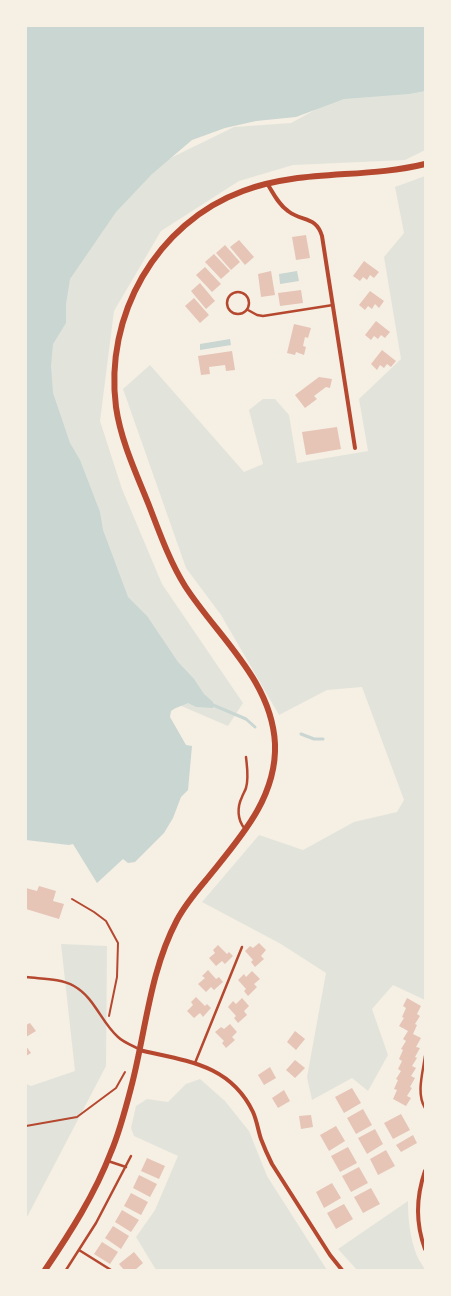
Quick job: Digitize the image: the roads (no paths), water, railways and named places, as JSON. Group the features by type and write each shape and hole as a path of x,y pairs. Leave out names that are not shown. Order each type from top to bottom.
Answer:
{"street":[{"path":"45,1270 70,1233 112,1151 132,1085 153,981 175,923 194,895 246,830 263,801 272,774 275,758 275,740 270,716 260,691 249,673 188,590 174,565 153,517 122,434 116,405 115,374 117,344 124,316 138,285 160,251 177,232 208,208 243,190 302,177 387,171 425,164"},
{"path":"267,184 281,205 287,211 309,220 320,229 355,448"},
{"path":"139,1050 202,1065 224,1077 241,1093 253,1114 265,1149 272,1164 330,1255 342,1270"},
{"path":"425,1170 420,1185 417,1202 418,1219 425,1249"}],"lane":[{"path":"237,292 245,294 250,301 248,310 240,314 232,312 227,305 229,296 237,292"},
{"path":"248,310 252,313 263,316 333,305"},
{"path":"246,757 248,770 246,788 238,812 240,822 246,830"},
{"path":"195,1063 242,947"},
{"path":"26,977 60,981 73,986 91,1001 119,1039 127,1042 139,1050"},
{"path":"425,1056 421,1094 421,1101 425,1108"},
{"path":"66,1270 104,1209 131,1156"},
{"path":"107,1160 126,1167"},
{"path":"79,1250 111,1270"}],"waterway":[{"path":"213,705 246,719 255,727"},
{"path":"301,734 314,739 323,739"}]}
